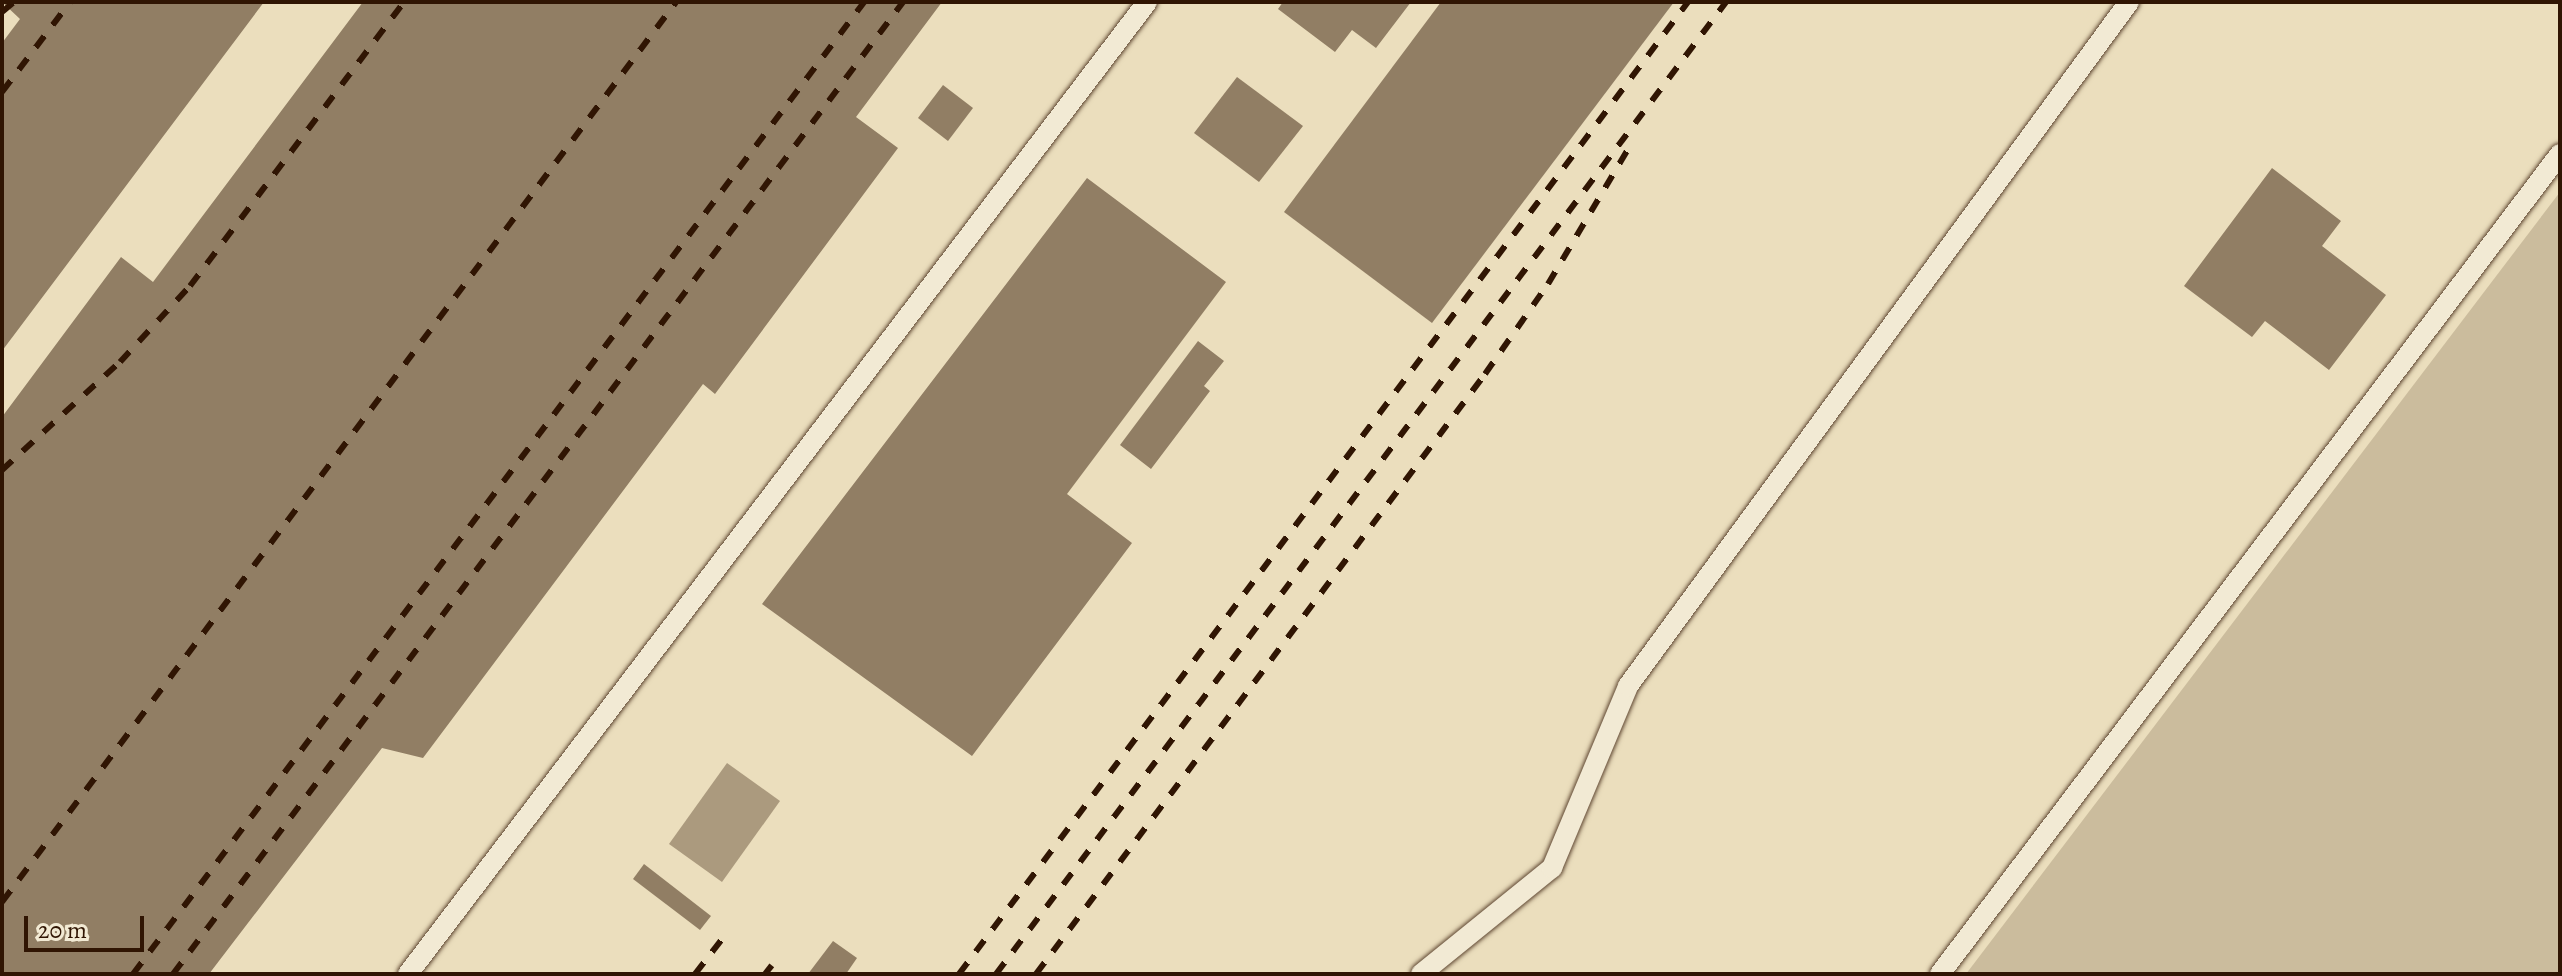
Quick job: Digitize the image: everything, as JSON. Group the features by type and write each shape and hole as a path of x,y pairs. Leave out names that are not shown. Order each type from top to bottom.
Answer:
{"lane":[{"path":"408,974 1147,2"},
{"path":"1421,974 1552,868 1628,686 2129,2"},
{"path":"1940,974 2560,154"}],"shaded area":[{"path":"2560,192 2560,974 1966,974"},
{"path":"727,763 780,801 722,882 669,844"}],"building":[{"path":"2,2 264,2 2,351 2,43 20,19"},
{"path":"363,2 942,2 856,117 898,148 715,394 703,384 423,758 382,748 209,974 2,974 2,417 121,257 153,282"},
{"path":"1283,2 1411,2 1376,48 1352,30 1335,52 1278,9"},
{"path":"1441,2 1674,2 1432,323 1284,212"},
{"path":"1237,77 1303,126 1259,182 1194,133"},
{"path":"943,85 973,108 948,141 918,118"},
{"path":"2272,168 2341,221 2322,246 2386,295 2329,370 2265,321 2252,337 2184,286"},
{"path":"1087,178 1226,282 1067,494 1132,543 972,756 762,604"},
{"path":"1198,341 1224,361 1204,386 1210,391 1151,469 1120,445"},
{"path":"644,864 711,916 700,930 633,879"},
{"path":"833,941 857,958 846,974 808,974"}],"railway":[{"path":"2,12 14,2"},
{"path":"2,92 70,2"},
{"path":"2,470 120,362 190,286 404,2"},
{"path":"2,902 676,2"},
{"path":"133,974 864,2"},
{"path":"173,974 903,2"},
{"path":"959,974 1688,2"},
{"path":"996,974 1726,2"},
{"path":"1036,974 1485,374 1548,284 1630,146"},
{"path":"695,974 726,934"},
{"path":"765,974 772,965"}]}
